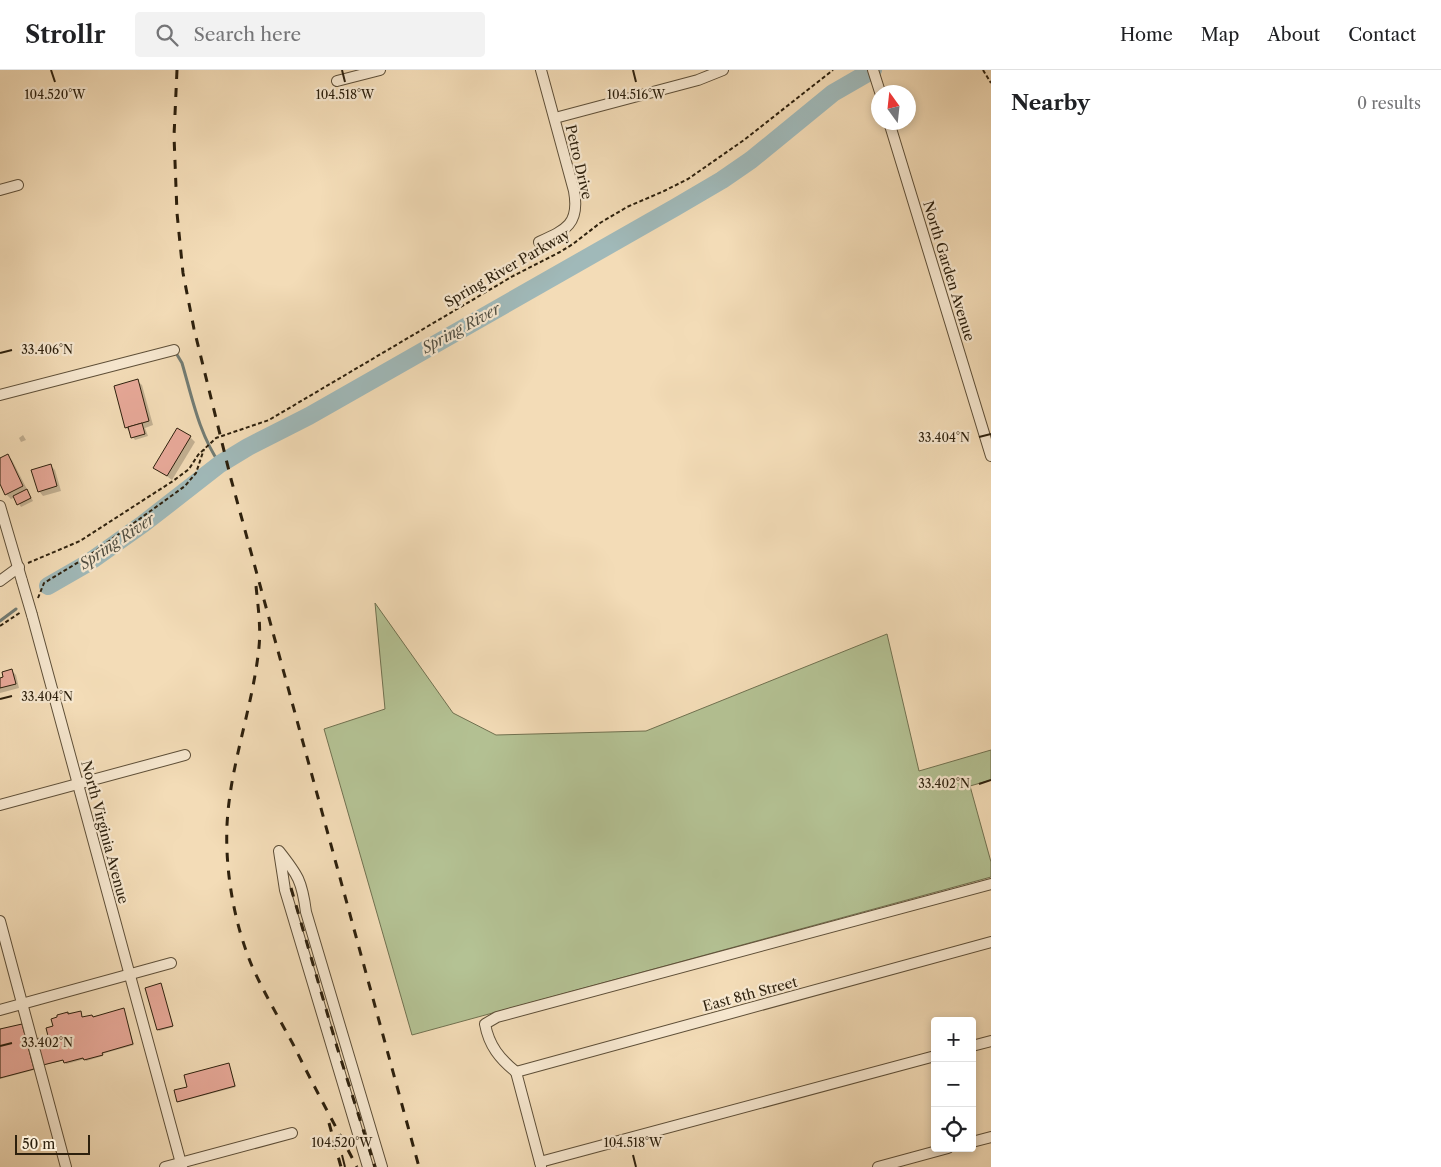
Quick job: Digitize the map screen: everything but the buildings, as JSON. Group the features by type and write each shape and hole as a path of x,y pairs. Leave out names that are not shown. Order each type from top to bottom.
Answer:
{"street":[{"path":"337,82 380,70"},
{"name":"Petro Drive","path":"539,242 565,229 573,220 576,209 574,191 541,70"},
{"path":"555,118 698,80 723,70"},
{"path":"873,70 877,85"},
{"name":"North Garden Avenue","path":"891,130 991,456"},
{"path":"0,190 18,185"},
{"path":"0,395 174,350"},
{"name":"North Virginia Avenue","path":"0,506 19,567 29,612 78,784 181,1165"},
{"path":"0,581 19,567"},
{"path":"0,805 185,755"},
{"path":"368,1167 285,890 279,851 297,874 304,890 306,912 382,1167"},
{"path":"931,1057 541,1164 516,1072 501,1060 488,1038 485,1024 497,1017 991,884"},
{"path":"0,921 66,1167"},
{"name":"East 8th Street","path":"516,1072 991,942"},
{"path":"0,1010 171,963"},
{"path":"976,1045 991,1041"},
{"path":"165,1167 181,1165 292,1132"},
{"path":"976,1141 991,1137"},
{"path":"878,1167 933,1152"}],"path":[{"name":"Spring River Parkway","path":"19,567 64,549 108,524 184,473 213,440 224,434 269,420 513,276 560,252 627,206 664,192 688,179 744,140 833,70"},
{"path":"983,70 991,83"},
{"path":"37,601 44,583 87,557 185,486 196,473 204,448"},
{"path":"0,626 29,612"}],"green space":[{"path":"375,603 453,713 496,735 646,731 887,634 919,771 991,750 991,780 970,786 991,862 991,877 412,1035 324,729 385,709"}],"waterway":[{"name":"Spring River","path":"48,586 88,563 143,524 220,464 248,447 309,416 722,180 751,160 833,93 873,70"},
{"path":"176,353 182,363 201,428 220,464"},
{"name":"Spring River","path":"0,621 16,609"}],"railway":[{"path":"177,70 174,136 177,213 183,273 194,329 231,479 419,1167"},
{"path":"256,586 260,639 252,692 232,780 227,825 229,878 232,897 240,932 252,966 357,1167"},
{"path":"291,888 337,1047 375,1167"},
{"path":"329,1123 341,1167"}]}
